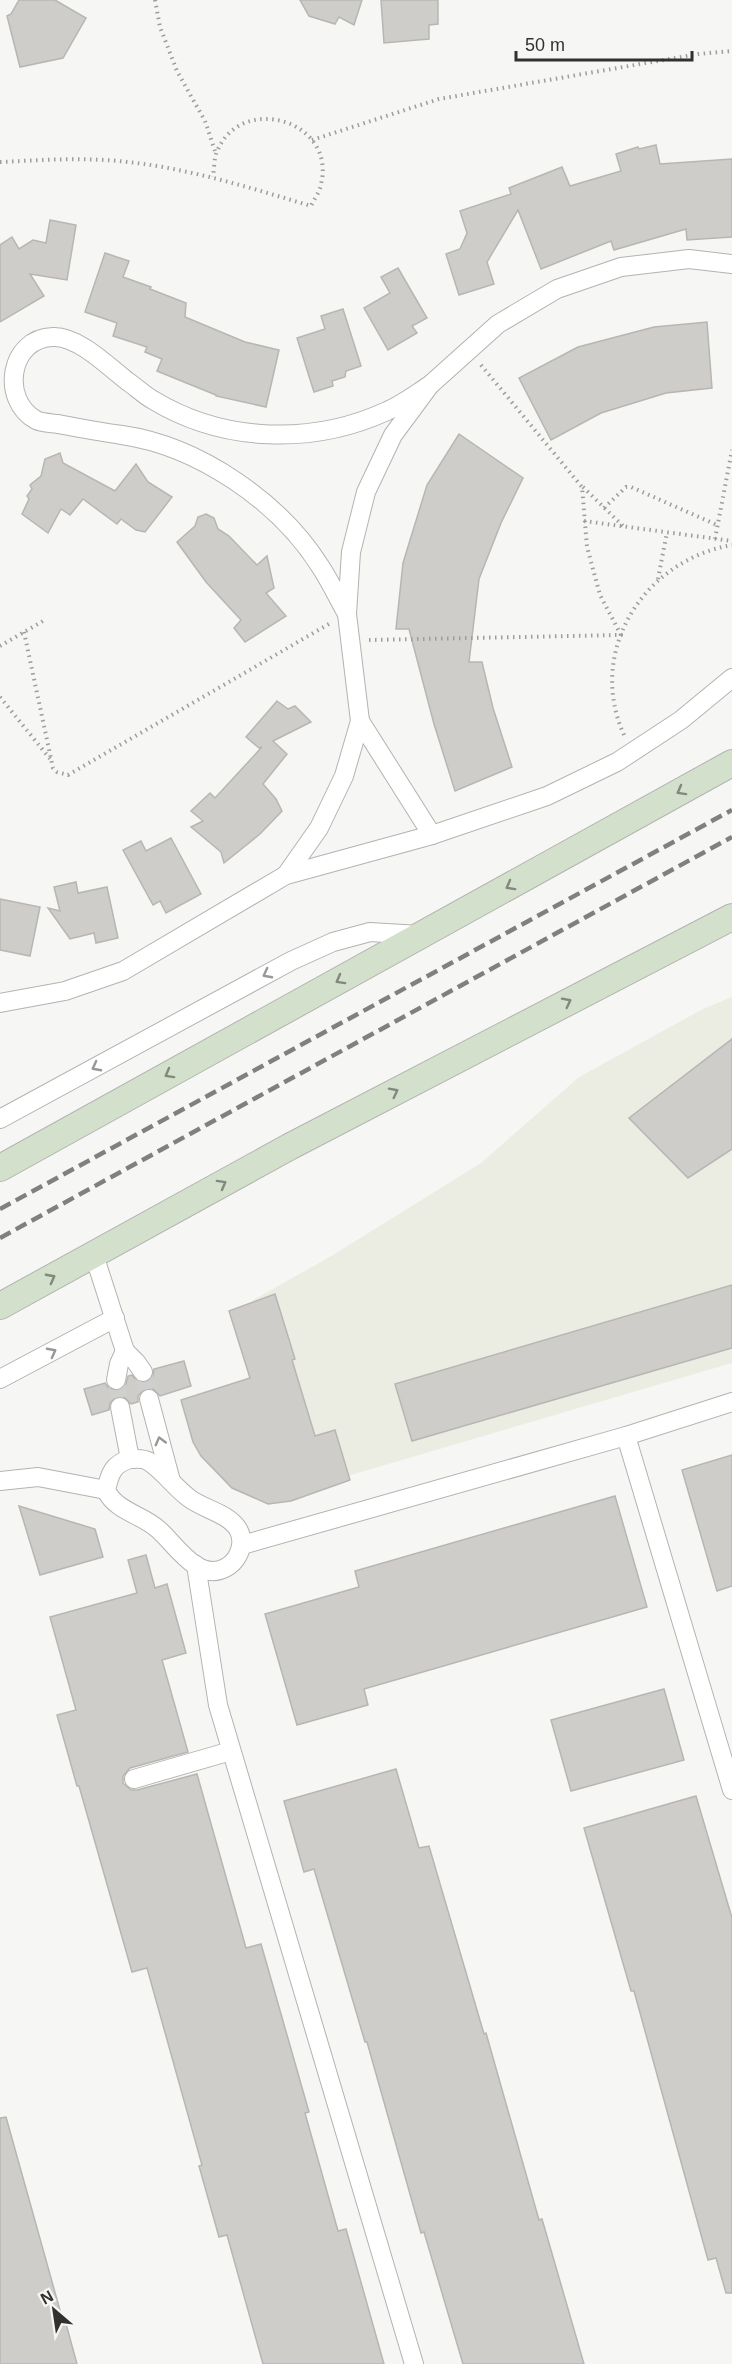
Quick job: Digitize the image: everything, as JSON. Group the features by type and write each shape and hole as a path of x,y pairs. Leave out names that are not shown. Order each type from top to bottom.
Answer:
{"main road":[{"path":"0,1168 732,762"},
{"path":"0,1306 289,1147 732,917"}],"street":[{"path":"347,614 319,564 290,529 240,484 191,456 137,437 37,420 21,408 13,392 12,372 20,355 34,342 53,337 72,340 153,400 197,421 245,433 294,435 342,428 388,411 430,385 498,324 557,289 621,267 689,260 732,264"},
{"path":"286,875 319,828 344,776 360,721 347,614 351,552 366,492 393,435 430,385"},
{"path":"0,1003 65,991 123,971 286,875 432,835 546,796 632,752 681,720 732,678"},
{"path":"360,721 432,835"},
{"path":"1,1116 291,961 333,942 370,932 422,935"},
{"path":"94,1256 125,1351 143,1372"},
{"path":"0,1380 115,1318"},
{"path":"116,1380 119,1364 125,1351"},
{"path":"149,1399 171,1483"},
{"path":"242,1545 626,1436 732,1402"},
{"path":"120,1407 130,1459"},
{"path":"626,1436 732,1790"},
{"path":"0,1481 38,1477 106,1490 116,1505 159,1529 186,1558 196,1565 210,1571 221,1570 236,1559 242,1545 238,1530 228,1519 188,1498 159,1469 145,1459 130,1459 113,1468 106,1490"},
{"path":"196,1565 218,1705 414,2364"},
{"path":"134,1779 231,1751"}],"path":[{"path":"155,0 160,27 177,71 205,121 216,154"},
{"path":"312,140 439,99 698,54 732,51"},
{"path":"0,162 64,159 128,162 213,177 311,206 321,184 322,161 312,140 294,124 272,118 249,121 229,134 216,154 213,177"},
{"path":"469,351 582,487 623,526"},
{"path":"715,539 732,450"},
{"path":"582,487 587,547 600,595 621,634"},
{"path":"604,508 629,487 717,525"},
{"path":"584,520 732,543"},
{"path":"658,579 667,532"},
{"path":"632,752 620,724 613,695 614,664 621,634 636,605 658,579 683,561 712,548 732,543"},
{"path":"24,632 53,768 57,772 68,775 347,614"},
{"path":"0,646 43,621"},
{"path":"349,640 621,634"},
{"path":"0,698 51,760"}],"shaded area":[{"path":"732,997 732,1363 283,1495 253,1300 328,1258 481,1163 579,1077 703,1009"}],"building":[{"path":"19,0 55,0 86,18 63,58 20,67 7,16 11,14"},
{"path":"300,0 362,0 354,25 339,17 335,24 309,16"},
{"path":"381,0 438,0 438,24 429,25 429,39 384,43"},
{"path":"656,145 660,164 732,159 732,237 687,240 686,229 614,250 611,241 541,269 518,210 487,262 494,284 459,295 446,254 460,249 467,233 460,211 511,194 509,188 562,167 570,186 621,171 616,154 638,147 639,149"},
{"path":"50,220 76,225 67,280 30,274 44,296 0,322 0,245 12,237 19,249 33,240 46,243"},
{"path":"105,253 129,261 123,277 186,303 185,317 245,342 279,350 266,407 216,396 157,371 162,359 145,352 147,347 113,336 117,323 85,312"},
{"path":"398,268 427,318 412,326 417,333 388,350 364,308 390,293 381,277"},
{"path":"343,309 361,366 346,371 345,377 332,381 333,386 314,392 297,338 325,329 321,316"},
{"path":"707,322 712,388 666,393 601,413 551,440 519,378 578,347 654,327"},
{"path":"459,434 523,478 501,523 479,579 469,662 482,662 493,708 512,767 455,791 434,724 409,629 396,629 403,563 427,485"},
{"path":"60,453 63,463 115,491 136,464 148,482 172,497 145,532 136,530 121,519 117,524 83,499 70,515 61,509 48,533 22,514 29,499 27,496 32,489 30,485 41,476 45,459"},
{"path":"206,514 214,518 218,529 229,536 257,565 267,556 274,588 266,593 286,616 245,642 234,628 241,620 206,582 177,542 195,526 198,517"},
{"path":"277,701 288,709 295,706 311,722 273,741 287,754 263,784 276,799 282,811 260,834 224,863 221,852 191,827 203,821 191,811 210,793 215,798 262,747 259,748 246,737"},
{"path":"171,838 201,894 166,913 160,901 153,905 123,850 141,841 146,851"},
{"path":"76,882 78,893 107,887 118,938 96,943 94,933 70,939 48,908 60,911 54,887"},
{"path":"0,899 40,907 30,956 0,950"},
{"path":"732,1039 732,1149 688,1178 629,1118"},
{"path":"732,1285 732,1348 412,1441 395,1384"},
{"path":"275,1294 315,1436 335,1430 350,1480 291,1501 268,1504 232,1488 201,1456 193,1442 181,1400 250,1378 229,1311"},
{"path":"184,1361 191,1386 160,1396 152,1388 146,1388 138,1396 138,1402 131,1404 124,1397 117,1396 110,1403 109,1410 92,1415 84,1389 105,1383 109,1389 119,1391 125,1387 128,1376 132,1375 138,1382 145,1383 153,1377 154,1369"},
{"path":"732,1455 732,1586 717,1591 682,1470"},
{"path":"615,1496 647,1607 364,1689 368,1705 297,1725 265,1614 359,1587 355,1571"},
{"path":"19,1506 95,1529 103,1557 40,1575"},
{"path":"146,1555 155,1588 167,1584 186,1653 162,1660 188,1752 130,1768 123,1776 123,1783 131,1790 137,1790 197,1774 246,1948 261,1944 309,2112 305,2113 338,2231 346,2229 384,2364 263,2364 227,2235 219,2237 199,2166 202,2165 147,1968 132,1972 79,1786 77,1786 57,1715 76,1710 50,1617 137,1593 128,1560"},
{"path":"664,1689 684,1760 571,1791 551,1720"},
{"path":"396,1769 419,1848 429,1846 484,2034 486,2033 539,2220 542,2219 584,2364 463,2364 424,2232 421,2233 367,2042 365,2042 314,1869 304,1872 284,1801"},
{"path":"696,1796 732,1918 732,2293 726,2293 716,2258 708,2260 634,1991 631,1991 584,1828"},
{"path":"6,2117 77,2364 0,2364 0,2118"}],"tunnel":[{"path":"143,1372 149,1399"},
{"path":"116,1380 120,1407"}],"railway":[{"path":"0,1209 732,810"},
{"path":"0,1238 732,837"}]}
